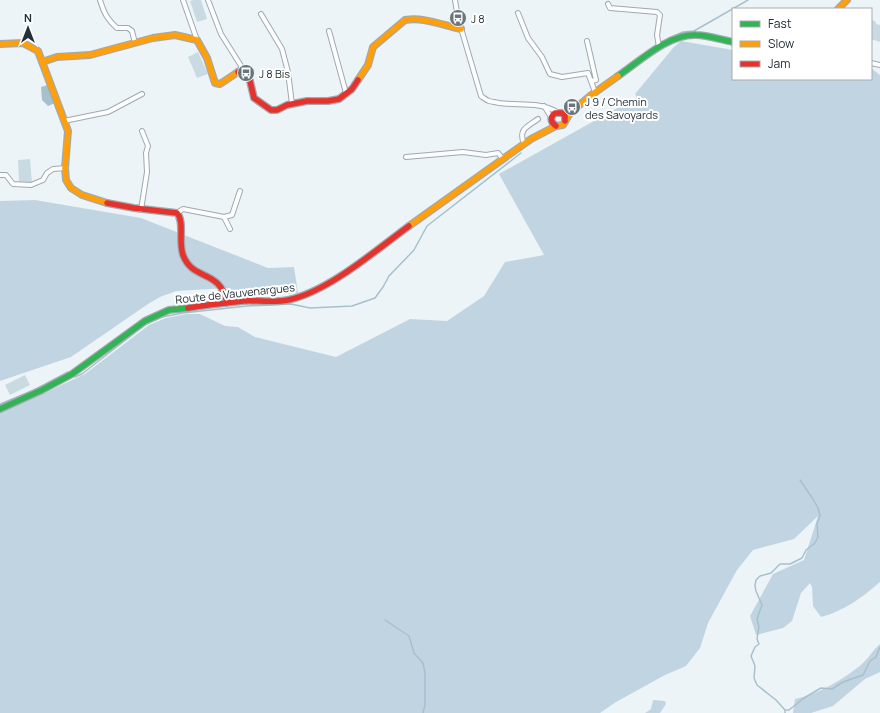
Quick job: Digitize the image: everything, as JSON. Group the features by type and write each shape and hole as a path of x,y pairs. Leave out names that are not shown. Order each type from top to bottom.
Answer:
{"main road":[{"path":"839,8 847,0"},
{"path":"42,62 57,57 90,55 153,38 175,35 197,40 205,53 215,83 220,84 243,69 250,81 254,98 271,110 276,110 292,104 307,101 328,101 339,99 352,89 368,65 373,47 405,20 411,18 423,19 446,26 461,28"},
{"path":"590,96 570,113 561,126 556,126 551,119 553,114 590,96 659,46 686,35 705,36 732,42"},
{"path":"0,44 13,42 23,43 38,51 68,131 69,140 66,181 69,186 76,192 105,203 141,210 177,213 181,217 182,222 180,236 181,248 186,263 194,271 216,281 222,286 227,303"},
{"path":"559,112 565,116 565,121"},
{"name":"Route de Vauvenargues","path":"531,139 551,119"},
{"name":"Route de Vauvenargues","path":"0,408 53,385 83,367 121,338 154,316 169,310 243,301 287,300 303,296 319,289 351,268 531,139 556,126"}],"street":[{"path":"100,0 104,13 109,20 117,28 128,28 132,32 135,43"},
{"path":"183,0 197,40"},
{"path":"208,0 221,34 243,69"},
{"path":"455,0 461,28 481,96 489,101 505,104 531,104 544,106 559,112"},
{"path":"608,4 610,8 657,12 660,15 657,35 659,46"},
{"path":"518,13 528,38 542,57 550,74 562,77 588,73 596,92"},
{"path":"261,14 282,49 288,72 292,104"},
{"path":"329,31 346,93"},
{"path":"587,41 596,80 592,81"},
{"path":"64,121 108,112 142,94"},
{"path":"544,106 551,119"},
{"path":"524,144 520,136 523,130 538,119"},
{"path":"141,210 147,172 146,153 148,146 142,131"},
{"path":"406,157 463,152 486,155 498,153 503,159"},
{"path":"0,176 6,175 12,184 31,184 43,180 47,173 53,169 66,168"},
{"path":"177,213 183,209 224,217 232,215 240,191"},
{"path":"224,217 230,229"}],"shaded area":[{"path":"201,0 207,19 197,22 190,1"},
{"path":"872,20 876,22 876,24 880,25 880,42 872,39"},
{"path":"681,41 732,50 732,80 872,80 872,69 880,75 880,582 853,603 838,611 821,617 813,606 812,587 810,583 801,593 792,621 783,628 756,635 750,616 773,574 804,560 818,516 794,539 753,550 737,570 708,623 700,648 686,666 665,675 616,702 600,713 0,713 0,412 85,374 149,325 166,318 187,314 200,314 225,326 238,327 255,337 336,357 410,319 447,321 484,296 505,262 544,255 499,174 637,97 635,94 673,48"},
{"path":"198,52 208,74 197,78 188,57"},
{"path":"48,85 55,103 48,106 42,100 41,87"},
{"path":"30,159 32,182 19,183 18,160"},
{"path":"35,200 141,218 268,268 294,267 298,293 238,298 229,293 227,288 176,291 160,297 148,304 71,357 0,381 0,201"},
{"path":"25,375 30,385 10,395 5,385"},
{"path":"880,644 880,672 865,679 833,706 811,713 793,713 795,699 813,694 830,686 854,671 864,663"},
{"path":"653,700 665,701 666,704 660,713 645,713 651,709"}],"waterway":[{"path":"734,8 748,0"},
{"path":"669,38 683,32 694,31 732,9"},
{"path":"75,377 82,374 146,324 162,317 183,313 247,306 291,304 310,308 352,306 375,298 389,276 414,250 427,226 521,153"},
{"path":"0,404 34,390 68,372"},
{"path":"785,713 785,710 776,700 757,685 754,678 755,666 751,656 755,647 759,644 757,639 759,627 757,619 762,605 755,586 756,580 760,576 771,573 780,564 790,564 802,558 806,550 815,543 818,537 817,524 820,515 818,508 800,480"},
{"path":"385,620 409,636 414,653 423,663 425,673 425,705 423,713"},
{"path":"785,710 789,710 804,698 821,688 832,689 843,682 863,675 870,661 876,657 880,647"}],"traffic: fast":[{"path":"618,76 645,56 675,39 686,36 701,35 732,42"},
{"path":"0,409 42,390 72,374 145,321 169,310 188,308"}],"traffic: slow":[{"path":"839,8 847,0"},
{"path":"358,80 368,65 373,47 405,20 426,20 461,29"},
{"path":"42,62 57,57 90,55 153,38 175,35 197,40 207,58 215,83 220,84 238,72"},
{"path":"0,44 23,43 38,51 68,131 65,168 66,180 71,188 82,195 107,203"},
{"path":"409,226 531,139 556,126 563,125 570,113 590,96 618,76"}],"traffic: jam":[{"path":"238,72 243,69 250,81 254,98 271,110 277,110 287,105 307,101 328,101 339,99 352,89 358,80"},
{"path":"556,126 551,120 555,113 562,113 565,116 565,121"},
{"path":"107,203 177,213 181,221 181,244 183,255 187,263 193,269 219,285 224,292 227,303"},
{"path":"188,308 243,301 283,301 303,296 351,269 409,226"}],"place":[{"name":"J 8","path":"458,18"},
{"name":"J 8 Bis","path":"246,73"},
{"name":"J 9 / Chemin des Savoyards","path":"572,107"}]}
